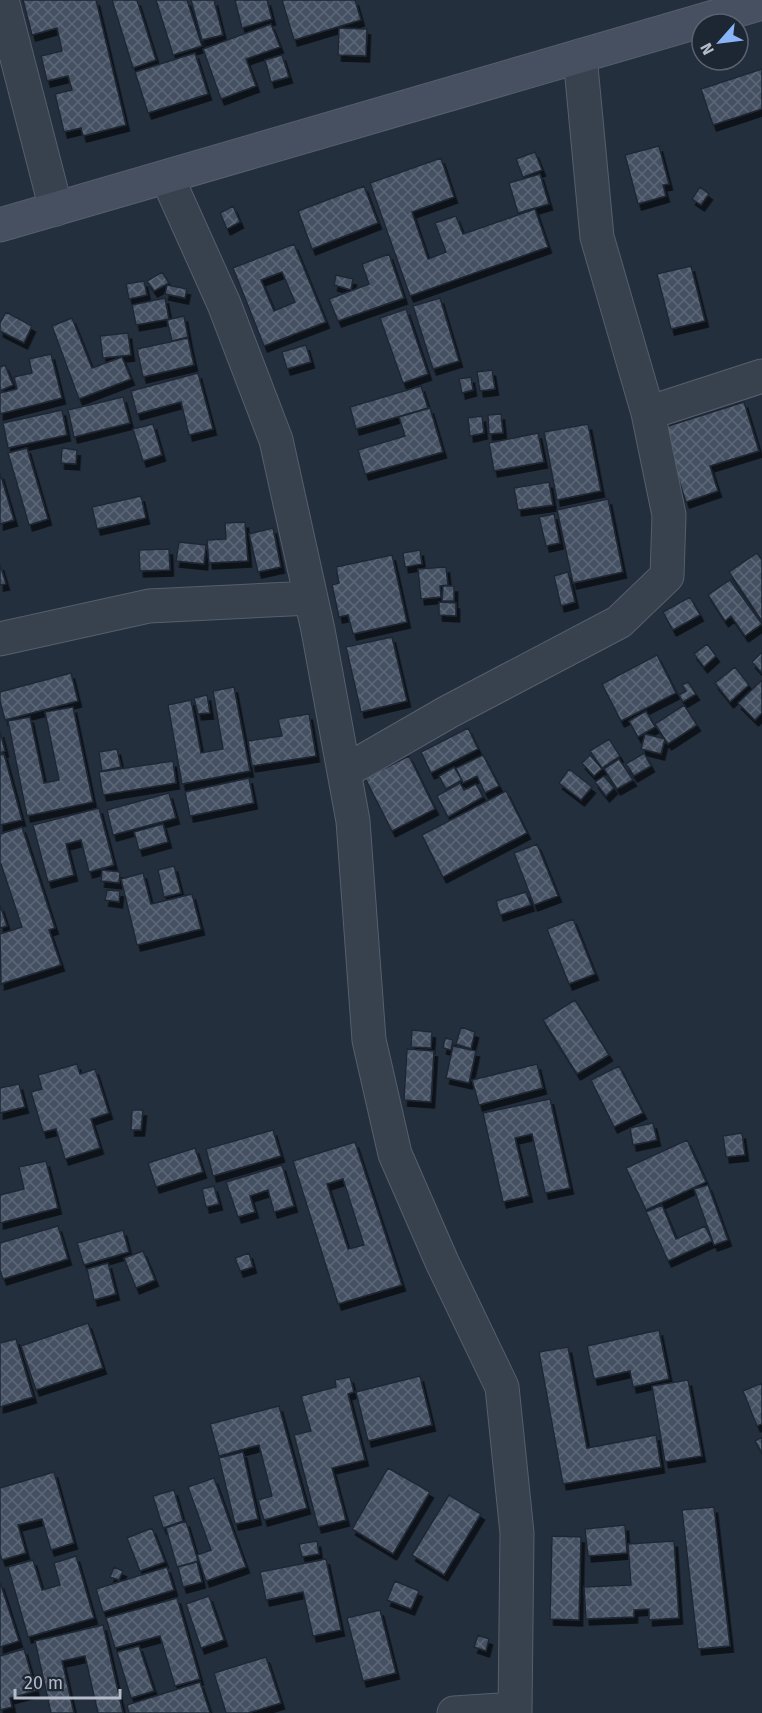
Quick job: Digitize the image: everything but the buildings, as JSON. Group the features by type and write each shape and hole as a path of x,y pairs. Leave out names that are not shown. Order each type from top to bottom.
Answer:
{"street":[{"path":"2,0 56,209"},
{"path":"0,225 762,3"},
{"path":"344,772 448,712 619,622 667,576 669,515 648,413 597,237 580,56"},
{"path":"167,177 224,304 276,440 318,630 353,821 369,1040 395,1154 442,1262 502,1387 517,1533 515,1711 454,1713"},
{"path":"648,413 762,376"},
{"path":"0,639 149,606 311,598"}]}
